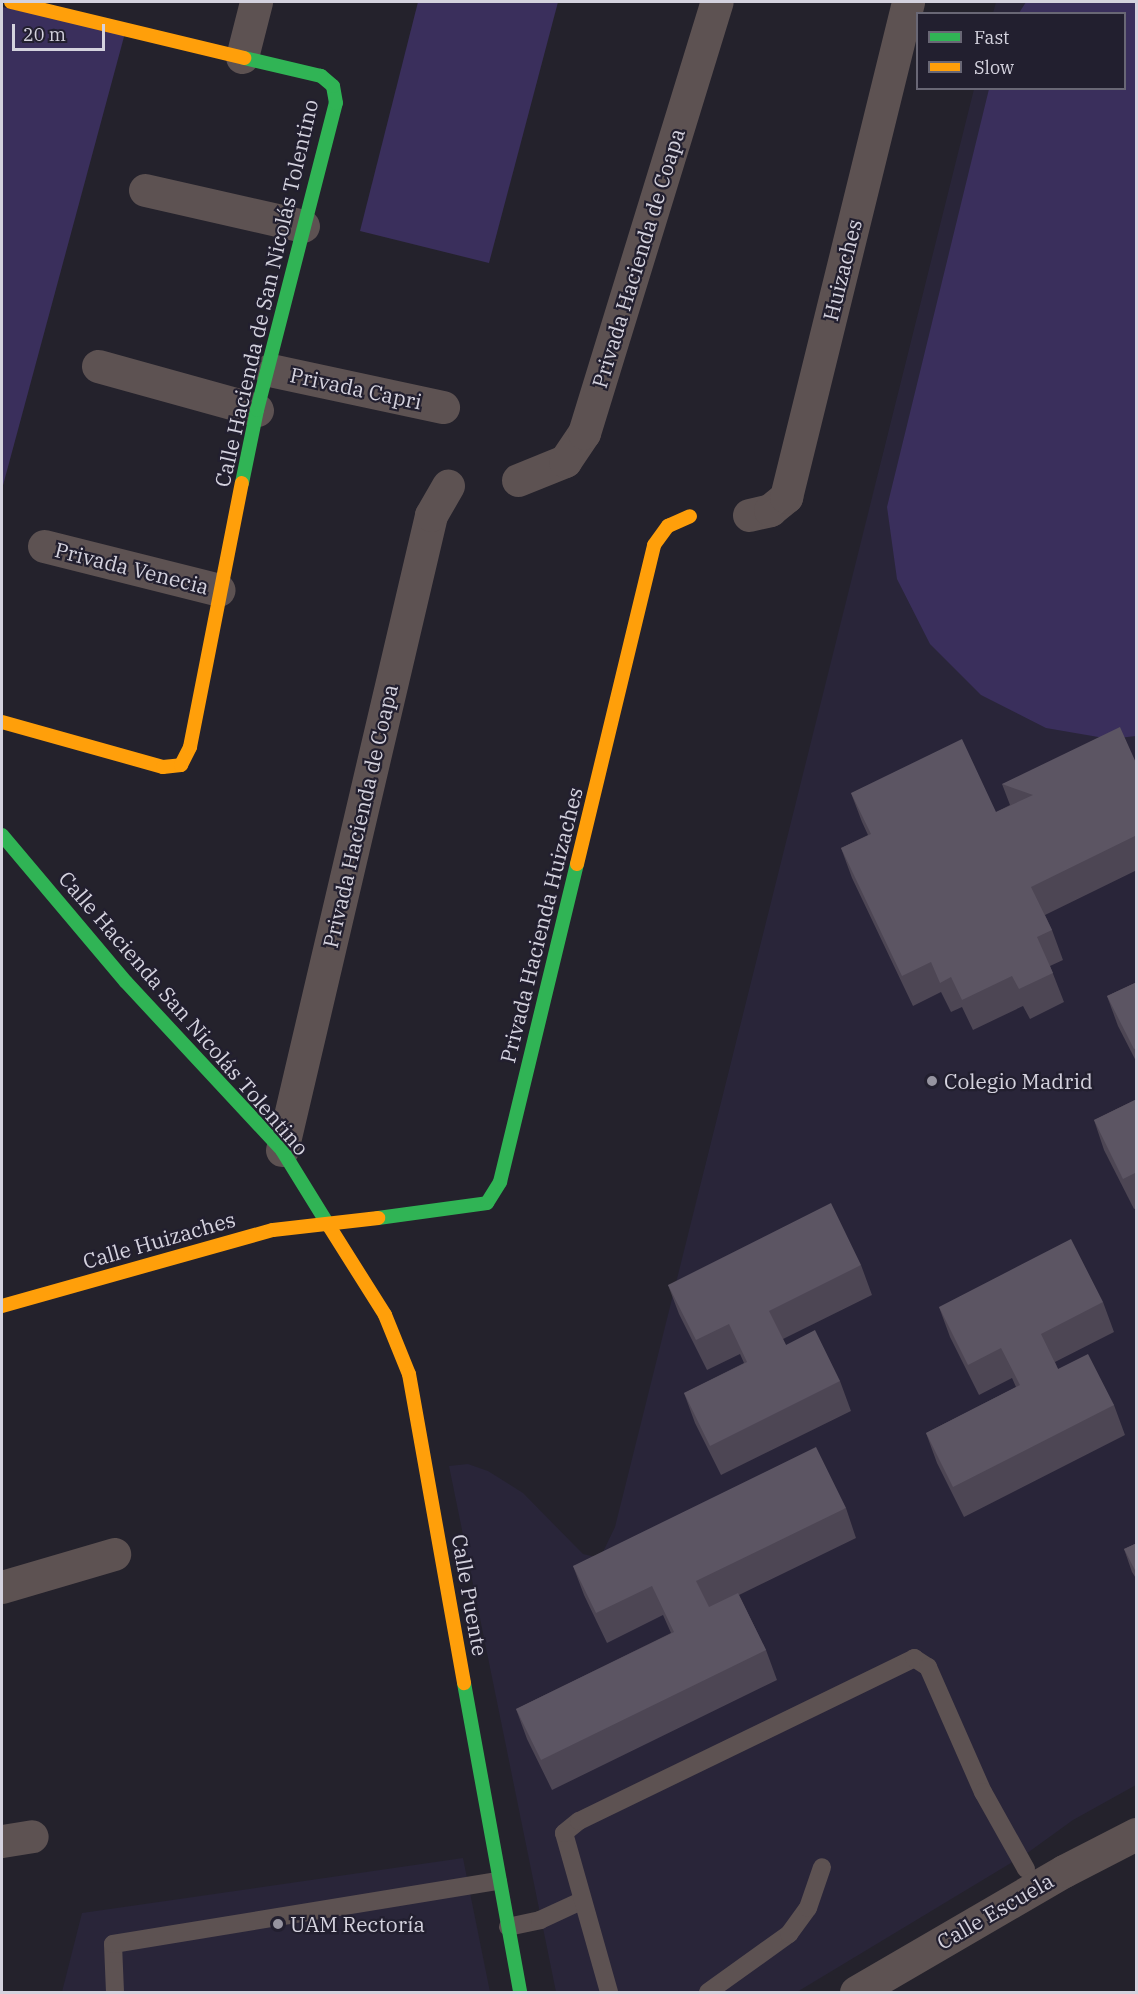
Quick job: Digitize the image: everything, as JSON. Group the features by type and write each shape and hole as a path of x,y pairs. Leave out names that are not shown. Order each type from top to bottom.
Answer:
{"street":[{"name":"Calle Hacienda de San Nicolás Tolentino","path":"2,722 163,767 181,765 190,747 219,590 257,410 270,370 303,226 336,103 333,86 321,76 11,2"},
{"path":"242,57 256,2"},
{"name":"Privada Hacienda de Coapa","path":"518,480 565,461 584,433 717,2"},
{"name":"Huizaches","path":"749,515 770,510 786,497 908,2"},
{"path":"145,190 303,226"},
{"path":"98,366 257,410"},
{"name":"Privada Capri","path":"270,370 443,407"},
{"name":"Privada Hacienda de Coapa","path":"282,1150 431,515 448,486"},
{"name":"Privada Hacienda Huizaches","path":"329,1222 464,1209 487,1203 500,1182 654,545 668,526 690,516"},
{"name":"Privada Venecia","path":"44,546 219,590"},
{"name":"Calle Hacienda San Nicolás Tolentino","path":"2,835 126,982 282,1150 329,1222"},
{"name":"Calle Huizaches","path":"2,1306 273,1230 329,1222"},
{"name":"Calle Puente","path":"329,1222 385,1315 409,1374 498,1881 520,1992"},
{"path":"2,1587 114,1554"},
{"name":"Calle Escuela","path":"856,1992 1064,1871 1137,1834"}],"lane":[{"path":"609,1992 581,1901 564,1833 579,1821 914,1658 928,1667 983,1792 1026,1869"},
{"path":"708,1992 789,1934 808,1908 822,1867"},
{"path":"115,1992 113,1944 498,1881"},
{"path":"508,1927 540,1920 581,1901"}],"shaded area":[{"path":"418,2 558,2 489,263 360,231"},
{"name":"Colegio Madrid","path":"996,2 1136,2 1136,1785 1073,1820 1026,1854 797,1992 556,1992 449,1466 468,1464 488,1471 523,1493 583,1554 600,1558 615,1527 974,90 1126,90 1126,12 993,12"},
{"path":"1026,2 1136,2 1136,736 1110,739 1046,728 981,695 930,644 897,579 887,507 989,90 1126,90 1126,12 1020,12"},
{"path":"2,7 125,33 2,489"},
{"name":"UAM Rectoría","path":"463,1858 490,1992 62,1992 82,1913"}],"building":[{"path":"1120,727 1137,765 1137,835 1031,887 1052,930 1037,937 1053,973 1019,989 1012,976 962,1000 951,977 940,983 931,962 902,976 841,848 871,834 851,793 962,739 996,812 1033,795 1002,784"},
{"path":"1137,982 1137,1048 1134,1049 1107,996"},
{"path":"1137,1099 1137,1172 1123,1179 1094,1120"},
{"path":"831,1203 861,1265 769,1311 786,1345 815,1330 840,1381 710,1446 684,1393 747,1362 729,1324 696,1340 668,1285"},
{"path":"1071,1239 1103,1302 1041,1334 1058,1369 1088,1354 1114,1405 953,1487 926,1433 1020,1385 1001,1348 968,1365 939,1307"},
{"path":"816,1447 846,1508 696,1581 709,1607 738,1593 766,1650 541,1760 516,1709 674,1632 652,1586 596,1613 573,1566"},
{"path":"1137,1543 1137,1574 1124,1549"}],"traffic: fast":[{"path":"242,483 257,410 336,103 333,86 321,76 244,58"},
{"path":"2,835 126,982 282,1150 329,1226"},
{"path":"378,1218 487,1203 500,1182 577,864"},
{"path":"464,1683 520,1992"}],"traffic: slow":[{"path":"11,2 244,58"},
{"path":"2,722 163,767 181,765 190,747 242,483"},
{"path":"577,864 654,545 668,526 690,516"},
{"path":"2,1306 273,1230 378,1218"},
{"path":"329,1226 385,1315 409,1374 464,1683"}],"place":[{"name":"Colegio Madrid","path":"932,1081"},
{"name":"UAM Rectoría","path":"278,1924"}]}
